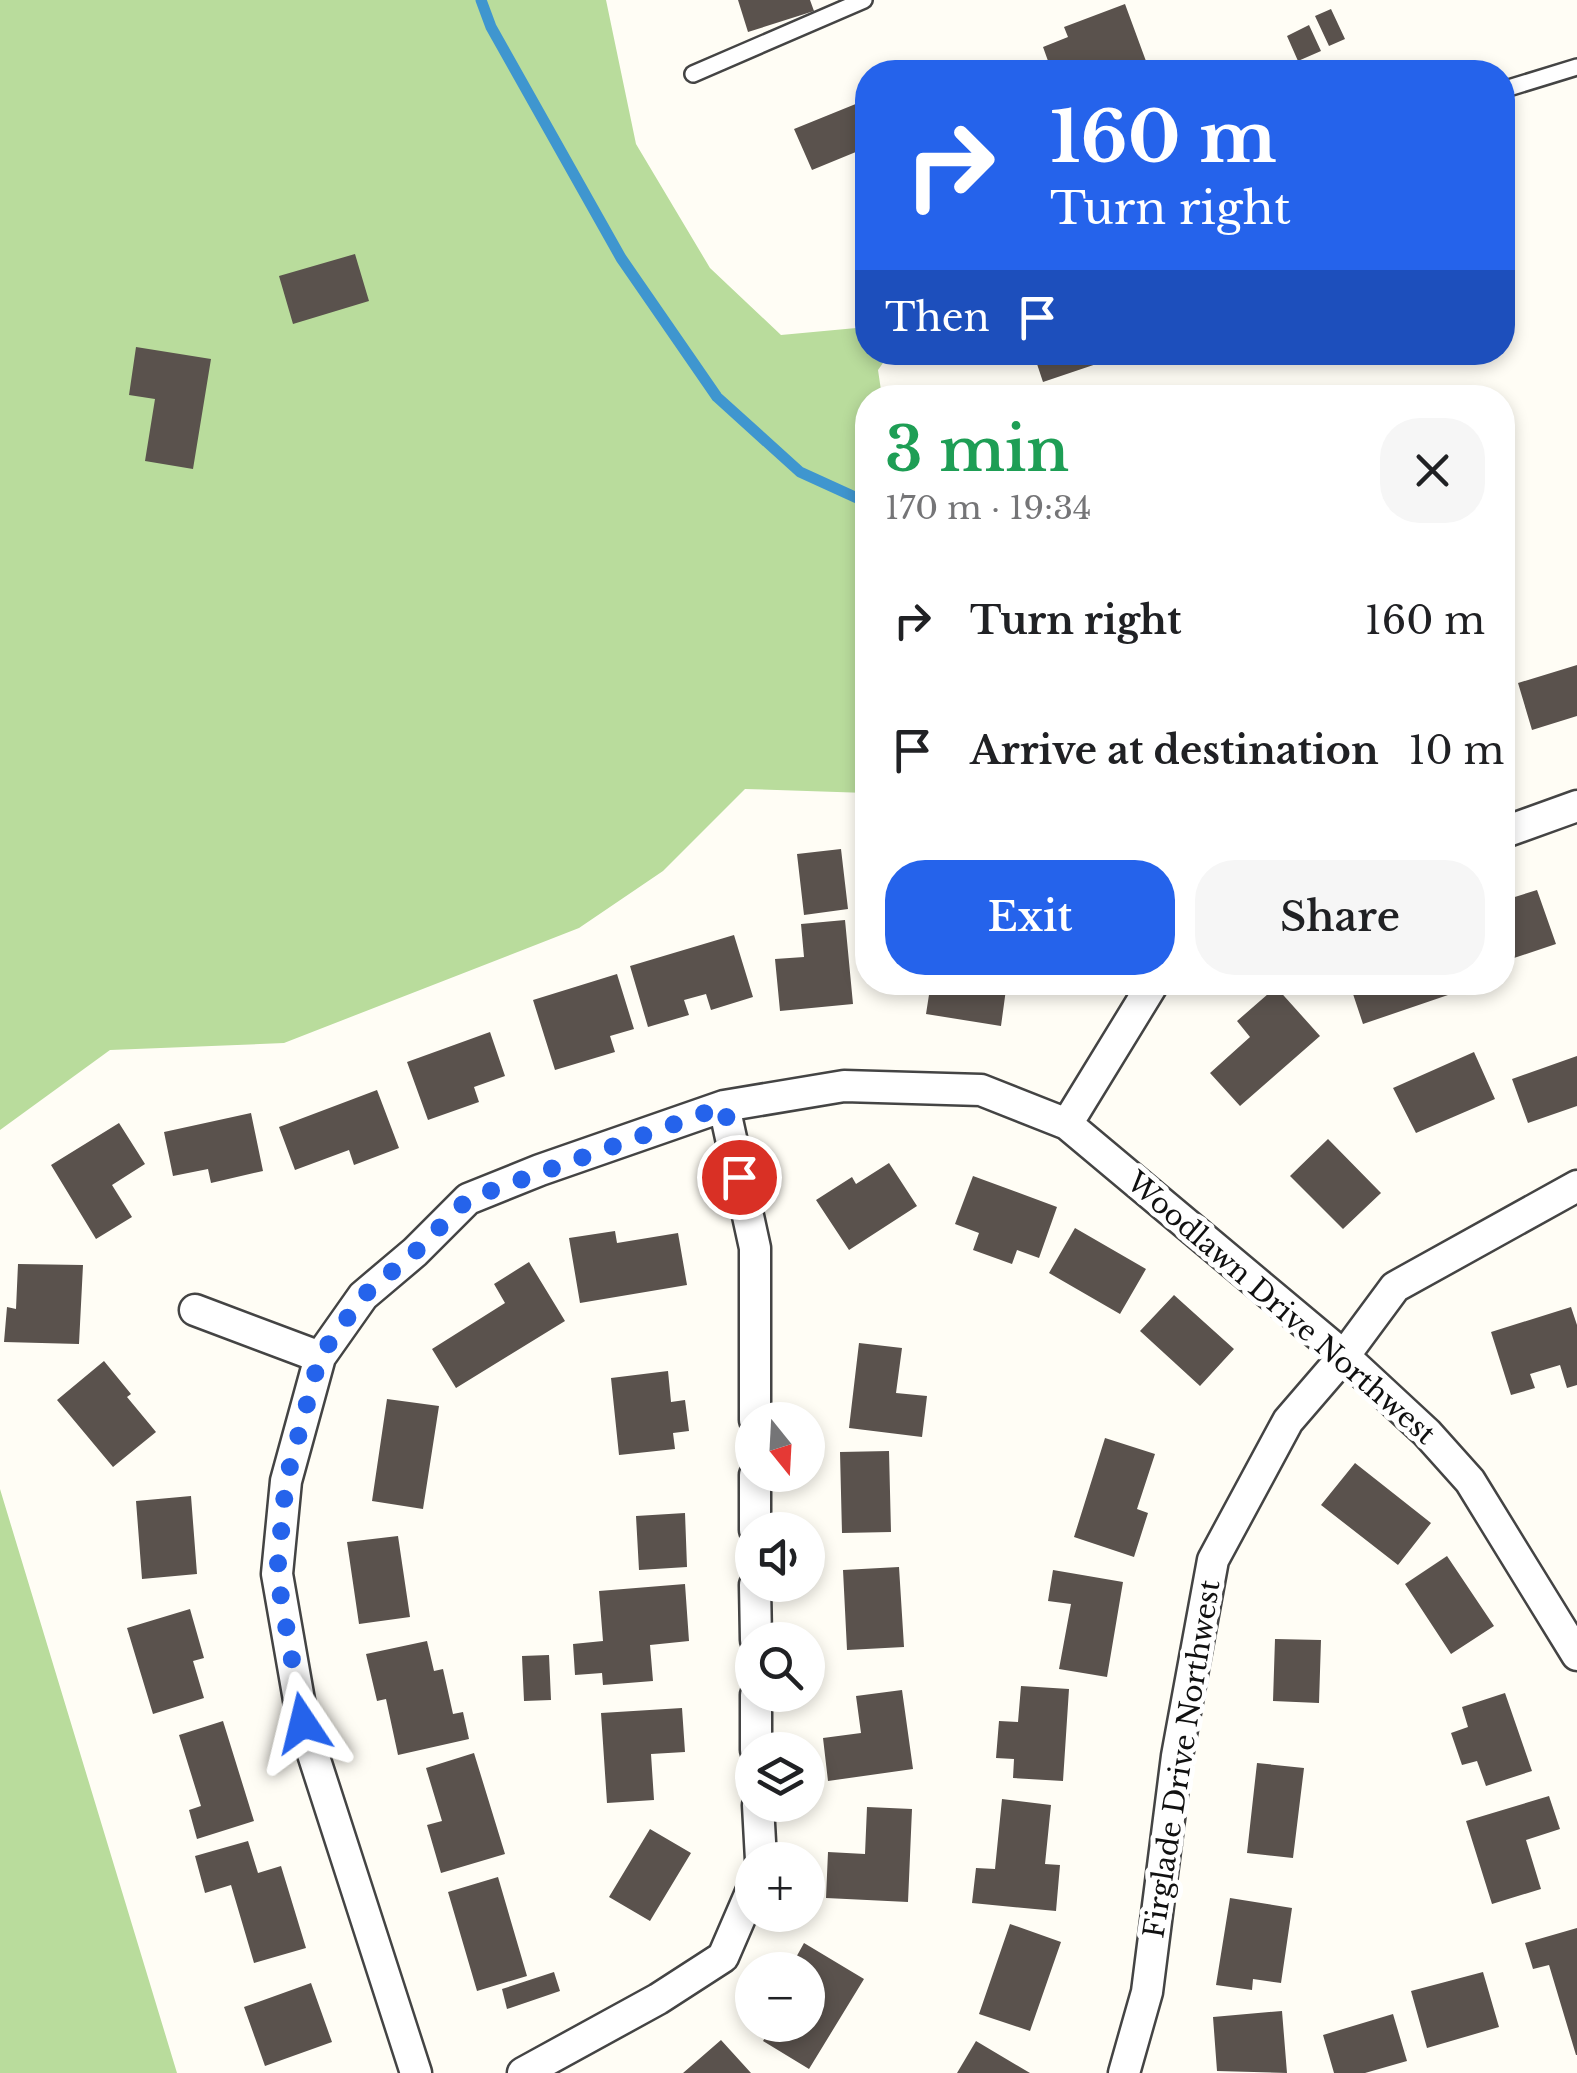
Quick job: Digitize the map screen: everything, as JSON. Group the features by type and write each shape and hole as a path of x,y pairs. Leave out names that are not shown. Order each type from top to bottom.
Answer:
{"street":[{"path":"1515,828 1577,806"},
{"path":"416,2073 303,1723 277,1574 286,1481 320,1356 363,1296 468,1199 724,1106 844,1086 980,1090 1067,1124 1146,995"},
{"path":"724,1106 755,1248 755,1402"},
{"name":"Woodlawn Drive Northwest","path":"1067,1124 1344,1356 1427,1432 1470,1481 1577,1656"},
{"name":"Firglade Drive Northwest","path":"1124,2073 1148,1992 1177,1756 1213,1560 1288,1421 1344,1356 1394,1286 1577,1186"},
{"path":"195,1310 320,1356"},
{"path":"523,2073 658,1999 723,1957 735,1929"}],"lane":[{"path":"693,74 864,0"},
{"path":"1515,86 1577,68"}],"green space":[{"path":"0,0 606,0 636,144 710,268 781,335 855,328 855,365 882,365 878,370 880,385 855,385 855,793 745,789 663,871 579,928 284,1043 110,1050 0,1130"},
{"path":"0,1489 177,2073 0,2073"}],"building":[{"path":"738,0 810,0 814,11 748,32"},
{"path":"1125,4 1146,60 1048,60 1043,47 1068,37 1064,27"},
{"path":"1331,9 1345,39 1329,46 1315,16"},
{"path":"1309,25 1321,51 1298,60 1287,36"},
{"path":"855,104 855,152 812,170 794,129"},
{"path":"355,254 369,301 293,324 279,276"},
{"path":"136,347 211,359 193,469 145,461 155,399 129,395"},
{"path":"1037,365 1093,365 1043,382"},
{"path":"1577,665 1577,716 1532,730 1518,683"},
{"path":"841,849 848,909 804,915 797,854"},
{"path":"1537,890 1556,944 1515,958 1515,897"},
{"path":"845,920 853,1004 780,1011 775,959 804,957 801,924"},
{"path":"734,935 753,997 711,1010 706,994 684,1000 689,1015 648,1027 630,966"},
{"path":"617,974 634,1029 610,1036 615,1052 555,1070 533,1000"},
{"path":"929,995 1005,995 1001,1026 926,1014"},
{"path":"1267,995 1283,995 1320,1036 1240,1106 1210,1073 1250,1037 1237,1021"},
{"path":"1353,995 1448,995 1363,1024"},
{"path":"490,1032 505,1076 474,1087 479,1102 428,1120 407,1062"},
{"path":"1474,1052 1495,1099 1416,1133 1393,1088"},
{"path":"1577,1056 1577,1106 1528,1123 1512,1079"},
{"path":"377,1090 399,1148 354,1165 349,1150 295,1170 279,1127"},
{"path":"251,1113 263,1171 211,1183 208,1169 173,1176 164,1132"},
{"path":"119,1123 145,1164 112,1185 132,1217 96,1239 51,1165"},
{"path":"1328,1139 1381,1193 1343,1229 1290,1176"},
{"path":"889,1163 917,1206 849,1250 816,1200 852,1177 856,1184"},
{"path":"973,1176 1057,1207 1039,1258 1017,1250 1012,1264 973,1250 979,1233 955,1224"},
{"path":"1075,1228 1146,1269 1120,1314 1049,1273"},
{"path":"615,1231 617,1243 678,1233 687,1285 580,1303 569,1238"},
{"path":"529,1262 565,1321 456,1388 432,1349 505,1303 494,1284"},
{"path":"18,1264 83,1265 79,1344 4,1342 7,1307 16,1309"},
{"path":"1174,1295 1234,1349 1200,1386 1140,1331"},
{"path":"1571,1307 1577,1325 1577,1385 1567,1388 1560,1365 1530,1374 1535,1388 1511,1395 1491,1332"},
{"path":"859,1343 902,1348 896,1393 927,1396 922,1437 849,1428"},
{"path":"104,1361 156,1432 113,1467 57,1400"},
{"path":"668,1371 671,1402 685,1400 689,1431 673,1433 675,1449 619,1455 611,1378"},
{"path":"387,1399 439,1406 423,1509 372,1501"},
{"path":"1105,1438 1155,1454 1137,1509 1148,1513 1134,1557 1074,1537"},
{"path":"889,1451 891,1532 842,1533 840,1452"},
{"path":"1355,1463 1431,1523 1398,1565 1321,1505"},
{"path":"191,1496 197,1574 142,1579 136,1501"},
{"path":"685,1513 687,1567 639,1570 636,1516"},
{"path":"398,1536 410,1617 359,1624 347,1542"},
{"path":"1447,1556 1494,1626 1451,1654 1405,1584"},
{"path":"899,1567 904,1647 847,1650 843,1570"},
{"path":"1053,1570 1123,1582 1107,1677 1059,1669 1071,1604 1048,1601"},
{"path":"685,1584 689,1641 650,1645 653,1681 603,1685 602,1673 575,1675 573,1644 603,1641 599,1591"},
{"path":"190,1609 204,1658 193,1661 204,1698 153,1714 127,1628"},
{"path":"1275,1639 1321,1640 1319,1703 1273,1701"},
{"path":"427,1641 434,1671 443,1669 453,1714 463,1712 469,1739 398,1755 386,1699 377,1701 366,1654"},
{"path":"549,1655 551,1700 524,1701 522,1656"},
{"path":"1021,1686 1069,1689 1063,1781 1013,1778 1014,1759 996,1758 999,1721 1018,1722"},
{"path":"902,1690 913,1769 828,1781 825,1738 861,1733 856,1696"},
{"path":"1505,1693 1532,1771 1486,1786 1477,1761 1462,1765 1451,1733 1468,1727 1462,1707"},
{"path":"682,1708 685,1752 651,1754 654,1800 607,1803 601,1713"},
{"path":"223,1721 254,1821 197,1839 189,1810 201,1806 179,1735"},
{"path":"474,1753 505,1854 441,1873 427,1825 442,1821 426,1768"},
{"path":"1257,1763 1304,1768 1293,1858 1247,1853"},
{"path":"1549,1796 1560,1829 1526,1840 1541,1889 1492,1904 1466,1821"},
{"path":"1002,1799 1051,1805 1045,1864 1060,1865 1056,1911 972,1903 976,1868 995,1869"},
{"path":"867,1807 912,1809 908,1902 826,1898 828,1852 865,1854"},
{"path":"650,1829 691,1853 650,1921 609,1897"},
{"path":"248,1841 258,1873 281,1866 306,1948 254,1963 231,1885 205,1893 195,1856"},
{"path":"498,1877 527,1976 477,1991 448,1892"},
{"path":"1230,1898 1292,1908 1281,1983 1253,1979 1252,1990 1216,1985"},
{"path":"1010,1924 1061,1942 1030,2031 979,2014"},
{"path":"1577,1928 1576,2055 1549,1965 1533,1969 1525,1943"},
{"path":"804,1943 819,1952 799,1952"},
{"path":"825,1956 864,1979 809,2069 765,2042 825,2042"},
{"path":"554,1972 560,1991 507,2009 502,1989"},
{"path":"1483,1972 1499,2027 1427,2048 1411,1991"},
{"path":"311,1983 332,2042 265,2066 244,2007"},
{"path":"1282,2011 1287,2073 1217,2071 1213,2017"},
{"path":"1393,2014 1407,2061 1365,2073 1334,2073 1323,2035"},
{"path":"721,2040 751,2073 683,2073"},
{"path":"976,2041 1030,2073 957,2073"}],"waterway":[{"path":"481,0 491,27 621,258 717,397 800,472 855,497"}],"route":[{"path":"303,1723 277,1574 286,1481 320,1356 363,1296 468,1199 724,1106 739,1177"}]}
